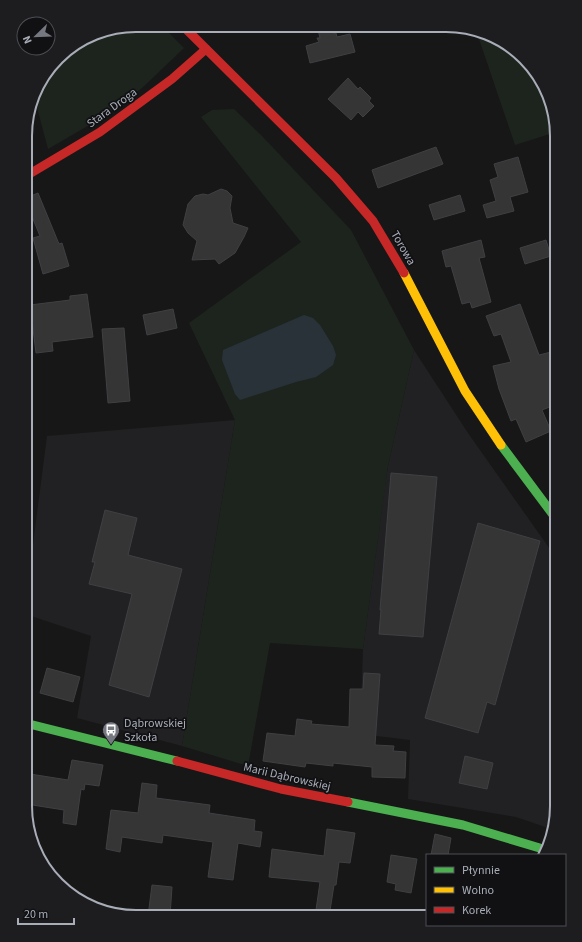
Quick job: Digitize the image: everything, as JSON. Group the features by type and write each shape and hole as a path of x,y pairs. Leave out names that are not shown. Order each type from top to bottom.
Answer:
{"street":[{"name":"Torowa","path":"189,32 336,178 373,221 402,269 465,391 492,434 550,511"},
{"name":"Stara Droga","path":"32,172 100,132 172,79 206,49"},
{"name":"Marii Dąbrowskiej","path":"32,725 111,746 155,755 281,790 463,825 540,849"}],"shaded area":[{"path":"136,32 168,32 184,48 142,88 103,117 48,149 37,105 37,102 49,78 73,53 102,37"},
{"path":"479,38 498,46 520,62 536,84 545,102 550,134 515,145"},
{"path":"234,109 262,136 351,230 414,350 388,466 363,649 270,643 248,766 182,746 235,420 189,323 301,242 201,117 212,110"},
{"path":"304,315 313,318 320,325 333,346 336,355 333,365 316,377 240,400 235,394 222,360 223,350"},
{"path":"414,350 468,433 550,549 550,813 548,828 516,817 408,799 410,740 360,734 363,649 388,466"},
{"path":"235,420 182,746 77,718 91,636 32,616 32,552 47,436"}],"building":[{"path":"318,32 334,32 334,34 336,33 337,37 350,34 355,52 310,63 306,46 319,42 317,38 320,38"},
{"path":"348,78 358,89 360,87 371,98 369,101 374,106 363,117 358,112 351,120 328,99"},
{"path":"436,147 443,164 378,188 372,170"},
{"path":"518,157 528,192 510,197 514,211 487,218 483,205 496,201 490,180 498,177 494,164"},
{"path":"221,189 227,191 232,196 230,208 233,223 248,228 235,253 219,264 215,259 192,260 197,241 188,233 183,225 188,204 195,196 203,194 208,195"},
{"path":"38,193 59,244 62,243 69,266 43,274 33,238 40,236 32,217 32,196"},
{"path":"460,195 465,211 434,220 429,205"},
{"path":"481,240 485,257 479,258 491,302 472,308 470,302 462,304 451,266 446,267 442,251"},
{"path":"546,240 550,256 525,264 520,248"},
{"path":"87,294 93,337 52,342 53,351 36,353 32,321 32,305 70,300 70,296"},
{"path":"520,304 539,355 550,352 550,407 542,410 550,431 526,442 516,419 511,421 499,389 493,366 511,362 501,334 494,336 486,316"},
{"path":"173,309 177,328 147,335 143,315"},
{"path":"124,328 130,401 108,403 102,329"},
{"path":"391,473 437,477 423,637 379,634"},
{"path":"105,510 137,518 128,555 182,569 149,697 109,685 132,594 89,584 95,562 92,562"},
{"path":"478,523 540,541 495,705 487,702 478,733 425,718"},
{"path":"47,668 80,677 73,702 40,693"},
{"path":"364,673 380,674 375,745 394,746 393,751 406,752 405,778 372,777 372,767 333,763 333,766 306,763 305,767 263,761 267,733 295,736 297,719 312,721 311,724 349,727 350,689 363,689"},
{"path":"465,756 493,763 487,789 459,783"},
{"path":"72,760 103,765 99,786 85,784 84,790 81,789 76,825 63,823 64,810 32,805 32,774 68,780"},
{"path":"142,783 157,785 156,798 210,805 209,813 255,820 254,831 262,832 260,847 238,843 233,880 208,877 213,842 163,835 162,843 122,837 120,852 106,849 111,810 138,813"},
{"path":"327,829 355,833 350,863 339,862 336,885 334,885 330,910 316,910 320,882 269,877 272,849 324,856"},
{"path":"435,834 451,838 448,854 431,854"},
{"path":"391,855 417,859 411,893 395,890 396,884 387,882"},
{"path":"152,885 172,887 170,910 149,910"}],"traffic: fast":[{"path":"501,445 550,511"},
{"path":"32,725 177,761"},
{"path":"348,802 463,825 541,848"}],"traffic: slow":[{"path":"404,273 465,391 501,445"}],"traffic: jam":[{"path":"189,32 336,178 373,221 404,273"},
{"path":"32,172 100,132 172,79 206,49"},
{"path":"177,761 281,789 348,802"}],"place":[{"name":"Dąbrowskiej Szkoła","path":"111,745"}]}
